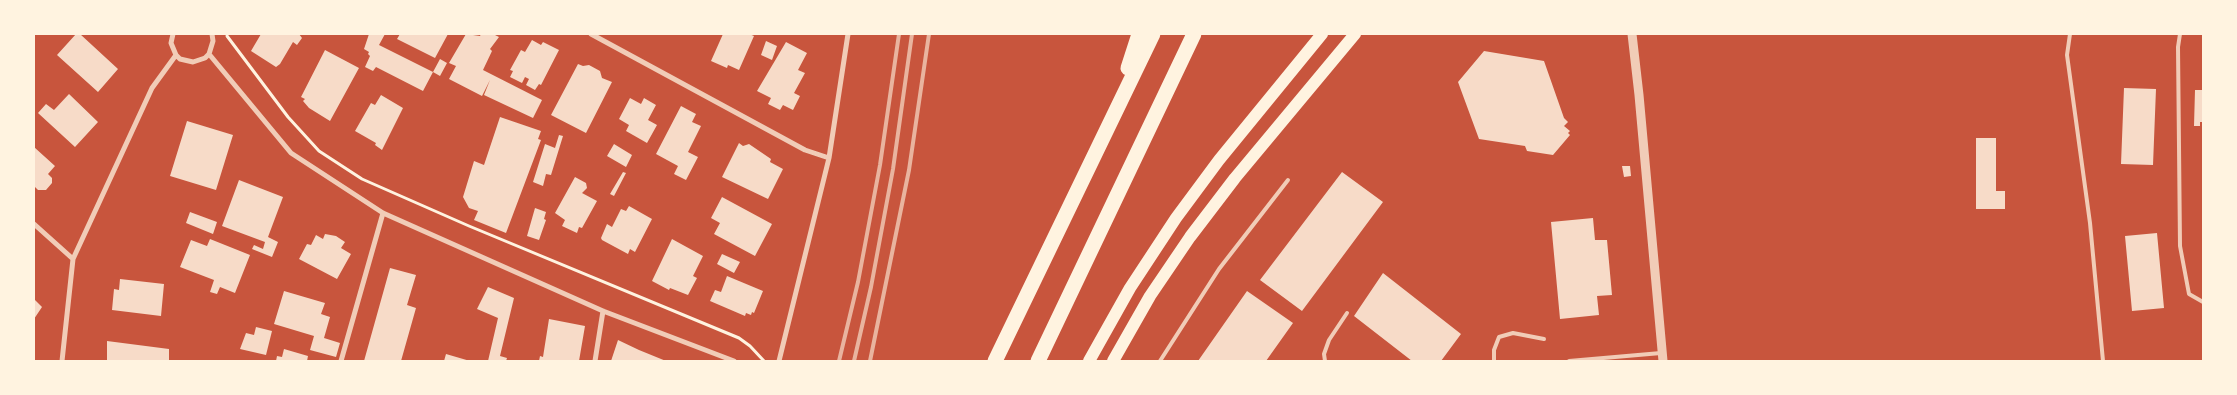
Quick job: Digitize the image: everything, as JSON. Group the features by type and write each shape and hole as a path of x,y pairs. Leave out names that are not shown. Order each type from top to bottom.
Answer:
{"highway":[{"path":"1113,117 1139,34"},
{"path":"995,361 1153,34"},
{"path":"1038,361 1194,34"}],"main road":[{"path":"1089,361 1130,288 1176,218 1219,160 1322,34"},
{"path":"1113,361 1150,296 1190,237 1235,178 1355,34"}],"street":[{"path":"173,34 171,43 176,55 180,59 193,62 205,58 209,54 213,41 212,34"},
{"path":"591,34 805,150 829,158"},
{"path":"779,361 829,158 848,34"},
{"path":"1632,34 1662,357"},
{"path":"209,54 291,153 383,213 603,312 734,361"},
{"path":"62,361 73,259 152,88 176,55"},
{"path":"341,361 383,213"},
{"path":"34,224 73,259"},
{"path":"595,361 603,312"}],"lane":[{"path":"2070,34 2067,55 2090,223 2103,361"},
{"path":"2180,34 2178,47 2180,246 2189,294 2203,302"},
{"path":"1160,361 1219,269 1288,180"},
{"path":"1325,361 1324,354 1329,340 1347,313"},
{"path":"1494,361 1494,350 1499,337 1513,332 1544,339"},
{"path":"1568,361 1662,357"}],"path":[{"path":"226,34 288,117 318,151 362,179 424,207 739,338 750,346 764,361"}],"building":[{"path":"76,34 80,34 118,69 98,92 57,55"},
{"path":"261,34 299,34 302,38 297,45 293,42 280,64 276,67 251,51"},
{"path":"369,34 385,34 379,45 433,72 423,91 376,67 373,71 365,67 370,56 369,52 364,49"},
{"path":"400,34 448,34 435,58 397,39"},
{"path":"466,34 480,36 481,34 493,34 499,37 490,49 492,51 483,70 542,100 533,118 484,95 490,80 482,96 449,79 456,66 449,63"},
{"path":"723,34 749,34 754,36 739,70 728,65 727,68 711,61"},
{"path":"532,40 541,45 543,42 559,50 541,85 539,84 535,90 526,85 529,79 525,77 522,83 510,77 513,71 510,70 521,50 525,52"},
{"path":"766,41 777,46 772,60 761,55"},
{"path":"786,42 807,53 798,70 805,73 794,93 800,96 793,110 783,105 780,110 768,104 771,98 757,91"},
{"path":"325,50 359,68 330,121 309,108 303,101 305,99 301,97"},
{"path":"1484,51 1544,61 1564,118 1568,122 1564,126 1570,131 1568,133 1570,135 1553,155 1527,151 1525,146 1479,139 1458,82"},
{"path":"440,59 447,63 440,76 433,72"},
{"path":"578,64 583,66 589,65 600,71 602,78 612,82 586,133 551,115"},
{"path":"2124,88 2156,89 2153,165 2121,164"},
{"path":"2195,90 2203,90 2203,122 2200,122 2200,126 2194,126"},
{"path":"69,94 98,122 75,147 38,113 46,104 54,110"},
{"path":"381,95 403,108 382,150 375,145 376,143 355,131 371,103 375,105"},
{"path":"630,98 641,104 644,98 656,105 648,120 657,125 647,143 626,131 629,125 619,119"},
{"path":"681,106 696,114 692,122 701,126 688,152 698,157 686,180 674,174 678,166 656,154"},
{"path":"500,117 541,131 538,139 541,140 506,233 474,220 478,211 469,208 463,197 474,161 484,165"},
{"path":"187,121 233,135 216,190 170,176"},
{"path":"559,135 563,136 551,175 546,174 543,186 533,182 545,144 555,148"},
{"path":"1976,138 1996,138 1996,191 2005,191 2005,209 1976,209"},
{"path":"739,143 743,146 749,144 771,159 770,162 783,169 768,199 722,177"},
{"path":"614,144 632,155 626,167 607,156"},
{"path":"34,147 55,166 48,174 52,178 52,183 46,190 38,190 34,186"},
{"path":"1622,166 1630,166 1631,176 1624,177"},
{"path":"623,172 626,173 614,196 610,194"},
{"path":"1342,172 1383,202 1302,311 1260,280"},
{"path":"575,177 586,183 587,188 582,193 597,201 582,228 579,227 577,233 562,226 565,220 555,213"},
{"path":"239,180 283,197 268,237 278,242 272,257 252,249 254,245 263,249 265,242 222,226"},
{"path":"722,197 772,224 755,256 714,234 720,223 711,218"},
{"path":"629,206 652,219 635,252 630,249 628,254 601,238 607,224 612,227 621,209 626,211"},
{"path":"535,208 546,212 544,219 546,220 539,240 527,236"},
{"path":"190,212 217,222 213,234 186,223"},
{"path":"1593,218 1595,240 1607,240 1612,295 1597,296 1599,315 1560,319 1551,222"},
{"path":"2157,233 2164,308 2132,311 2125,236"},
{"path":"325,234 336,236 345,242 341,248 351,254 337,279 299,259 307,244 311,245 316,235 323,239"},
{"path":"210,239 250,255 235,293 220,287 217,294 210,292 214,280 180,267 191,240 207,246"},
{"path":"672,239 703,256 693,276 697,278 688,295 670,288 669,290 652,281"},
{"path":"722,254 740,262 734,273 717,264"},
{"path":"390,268 416,275 407,305 416,308 401,361 364,361"},
{"path":"1383,273 1461,334 1441,361 1412,361 1354,316"},
{"path":"727,276 763,291 754,313 752,312 751,315 746,313 745,316 710,301 715,290 721,292"},
{"path":"120,279 164,284 161,316 112,310 114,289 119,290"},
{"path":"488,287 514,298 500,356 507,358 506,361 488,361 498,318 477,309"},
{"path":"284,291 325,303 321,314 330,317 324,338 340,343 336,357 310,350 314,336 274,324"},
{"path":"1247,291 1293,323 1266,361 1198,361"},
{"path":"34,299 42,307 34,319"},
{"path":"549,319 585,326 579,361 539,361 540,356 543,357"},
{"path":"256,327 272,331 266,355 240,349 246,333 254,335"},
{"path":"618,340 639,350 666,361 611,361"},
{"path":"107,341 169,349 169,361 107,361"},
{"path":"284,349 308,356 307,361 276,361 277,356 282,357"},
{"path":"446,354 470,361 444,361"}],"railway":[{"path":"839,361 858,282 880,165 899,34"},
{"path":"854,361 871,287 893,169 912,34"},
{"path":"870,361 909,170 929,34"}]}
